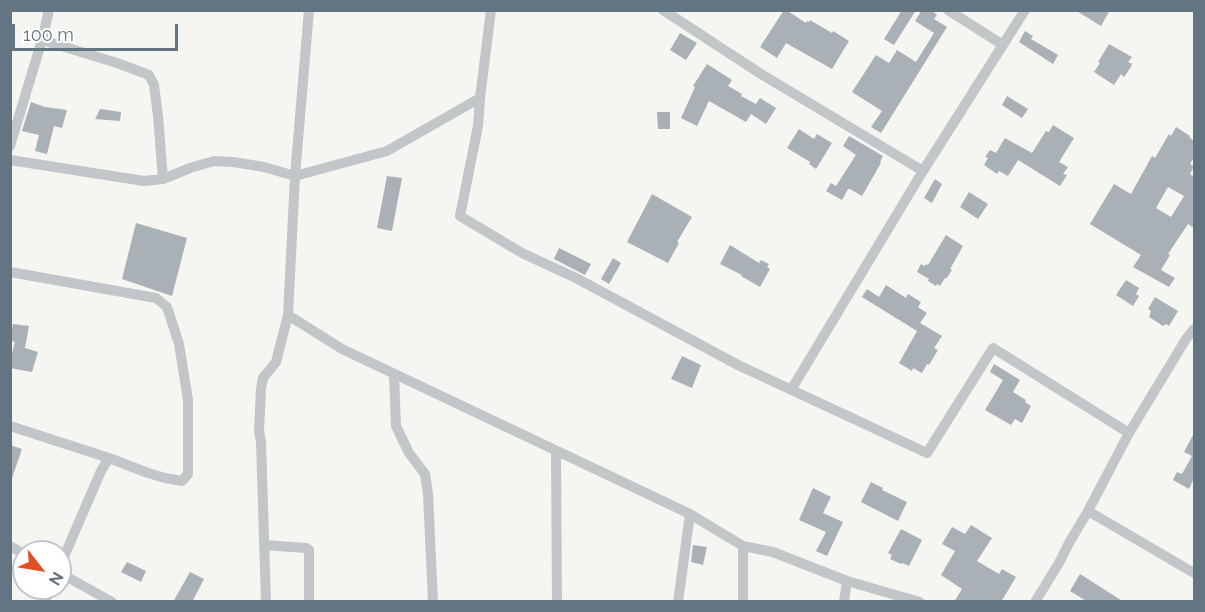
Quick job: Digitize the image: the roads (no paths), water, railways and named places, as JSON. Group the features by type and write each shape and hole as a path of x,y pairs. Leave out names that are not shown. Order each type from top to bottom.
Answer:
{"street":[{"path":"10,146 49,10"},
{"path":"266,602 259,431 261,389 263,378 276,362 288,315 295,176 309,10"},
{"path":"491,10 478,126 460,216 522,253 576,278 738,365 927,453 993,348 1129,433"},
{"path":"663,10 761,74 923,171"},
{"path":"948,10 1003,45"},
{"path":"791,390 923,171 1025,10"},
{"path":"42,40 149,75 154,85 163,179"},
{"path":"10,160 144,181 163,179 214,161 233,162 295,176 387,151 480,99"},
{"path":"10,272 156,298 167,307 179,344 188,400 189,474 182,481 165,478 10,426"},
{"path":"288,315 342,349 690,514 743,546 773,552 847,581 920,602"},
{"path":"1035,602 1089,511 1129,433 1194,329"},
{"path":"394,374 396,426 409,453 425,474 433,602"},
{"path":"556,452 557,602"},
{"path":"71,540 101,471 109,458"},
{"path":"1089,511 1194,573"},
{"path":"678,602 690,514"},
{"path":"264,545 309,550 309,602"},
{"path":"743,546 743,602"},
{"path":"72,580 112,602"},
{"path":"844,602 847,581"}]}
